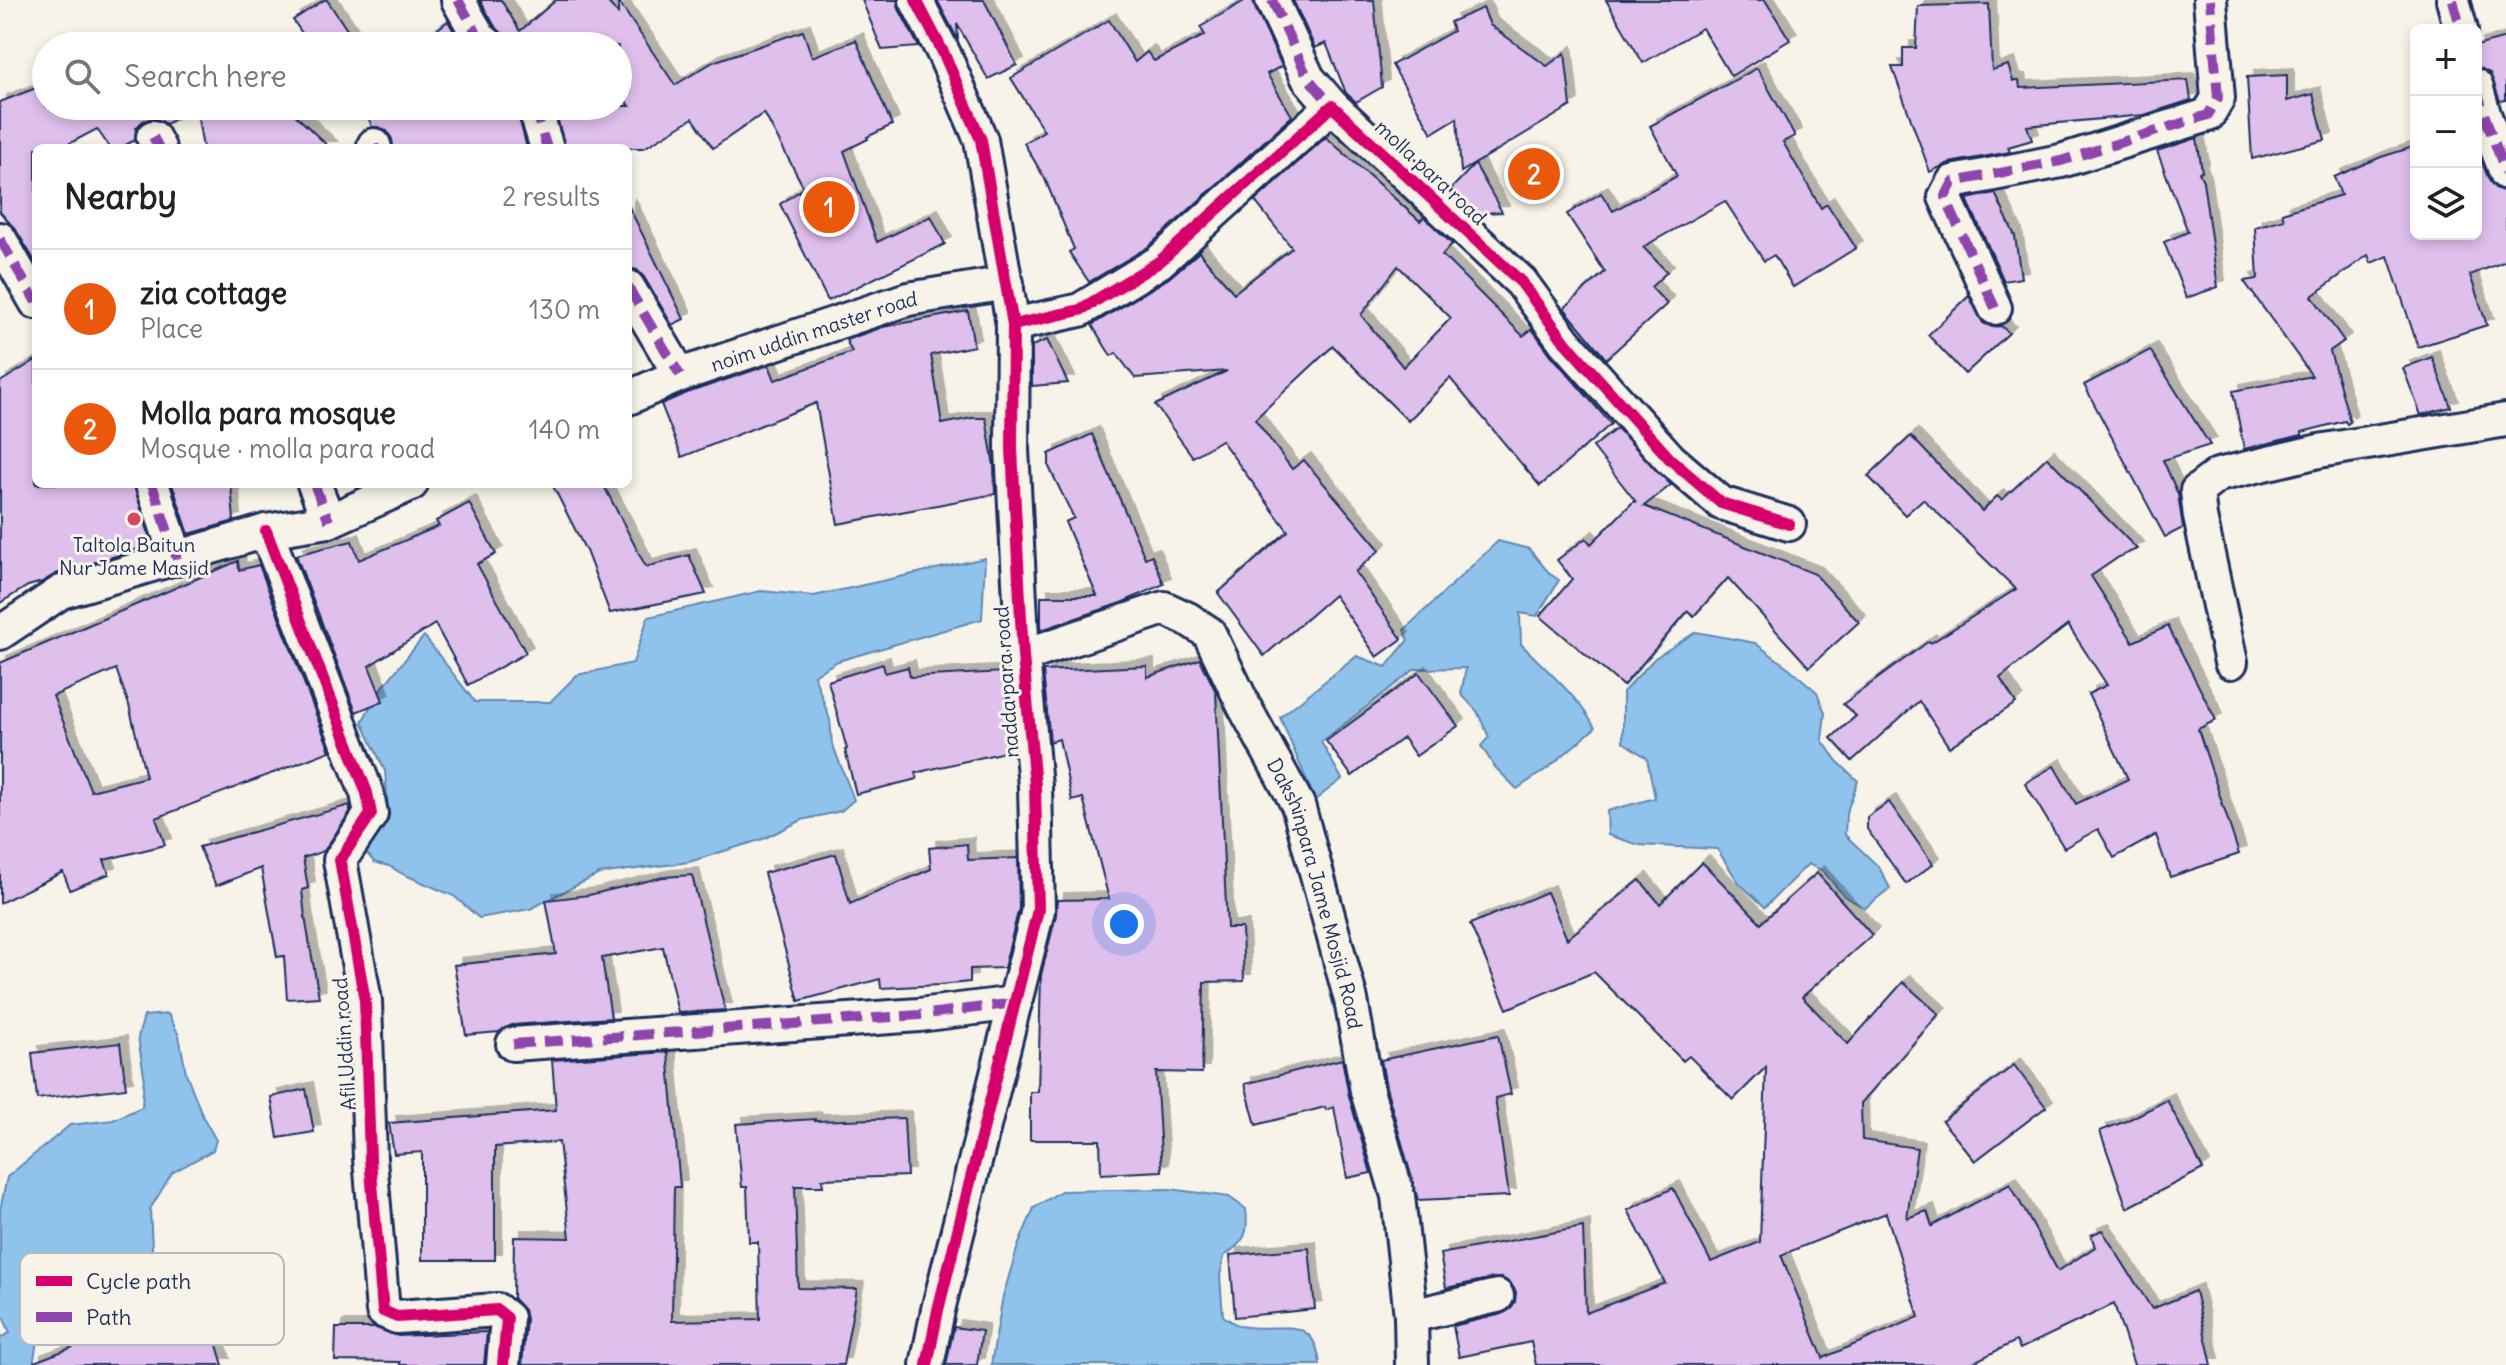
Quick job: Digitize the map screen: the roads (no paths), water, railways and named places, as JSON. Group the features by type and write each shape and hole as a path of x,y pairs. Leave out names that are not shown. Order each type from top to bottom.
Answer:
{"street":[{"path":"458,0 476,32"},
{"name":"nadda para road","path":"916,0 944,54 981,140 1013,325 1012,449 1023,656 1035,786 1038,910 927,1365"},
{"name":"molla para road","path":"1272,0 1308,78 1332,106 1521,282 1565,342 1670,459 1721,503 1789,524"},
{"path":"1995,308 1945,197 1953,182 2061,161 2208,115 2218,98 2210,0"},
{"path":"2453,0 2459,24"},
{"path":"2479,96 2506,173"},
{"path":"1013,325 1080,310 1159,262 1332,106"},
{"path":"538,120 546,144"},
{"path":"0,239 32,295"},
{"name":"noim uddin master road","path":"632,396 680,375 908,299 1007,283"},
{"path":"632,294 680,375"},
{"path":"2231,662 2197,491 2218,475 2319,451 2506,420"},
{"path":"153,488 177,559"},
{"path":"316,488 329,521"},
{"path":"0,633 61,592 266,531 329,521 402,488"},
{"name":"Afil Uddin road","path":"266,531 367,793 371,814 340,860 365,1001 370,1159 383,1311 397,1317 497,1310 507,1318 503,1365"},
{"name":"Dakshinpara Jame Mosjid Road","path":"1023,656 1164,608 1209,633 1244,706 1298,805 1351,1000 1367,1091 1398,1196 1411,1316 1412,1365"},
{"path":"513,1044 919,1015 1015,1003"},
{"path":"1411,1316 1497,1296"}],"water":[{"path":"1498,541 1529,549 1559,580 1537,616 1520,613 1521,644 1571,694 1595,728 1548,768 1517,789 1495,767 1481,746 1489,737 1477,711 1461,694 1466,668 1415,669 1321,742 1342,779 1315,800 1280,717 1357,656 1386,667 1408,640 1404,630"},
{"path":"985,558 982,619 838,661 814,675 830,720 832,743 854,800 841,811 802,820 763,839 689,862 599,874 530,909 479,918 454,896 374,862 360,845 362,828 388,809 385,771 362,722 377,694 424,636 475,702 550,702 577,675 633,663 648,617 761,591 814,596"},
{"path":"1696,632 1755,643 1817,692 1825,713 1822,740 1837,761 1858,781 1846,814 1845,835 1879,867 1890,888 1865,908 1844,896 1823,871 1808,864 1765,907 1739,883 1717,849 1639,845 1608,835 1607,811 1655,798 1647,758 1623,742 1623,692 1655,658"},
{"path":"168,1014 179,1035 186,1073 203,1117 216,1140 213,1150 172,1173 150,1209 152,1253 20,1253 20,1345 36,1345 33,1365 0,1365 0,1338 10,1333 0,1309 0,1210 7,1177 70,1125 113,1120 142,1107 144,1075 138,1037 144,1016"},
{"path":"1170,1189 1229,1197 1246,1209 1244,1237 1224,1256 1220,1276 1223,1316 1240,1326 1302,1331 1317,1348 1320,1365 991,1365 1003,1296 1018,1246 1034,1208 1061,1191"}],"place":[{"name":"Molla para mosque","path":"1534,174"},
{"name":"zia cottage","path":"829,207"},
{"name":"Taltola Baitun Nur Jame Masjid","path":"134,519"}]}
